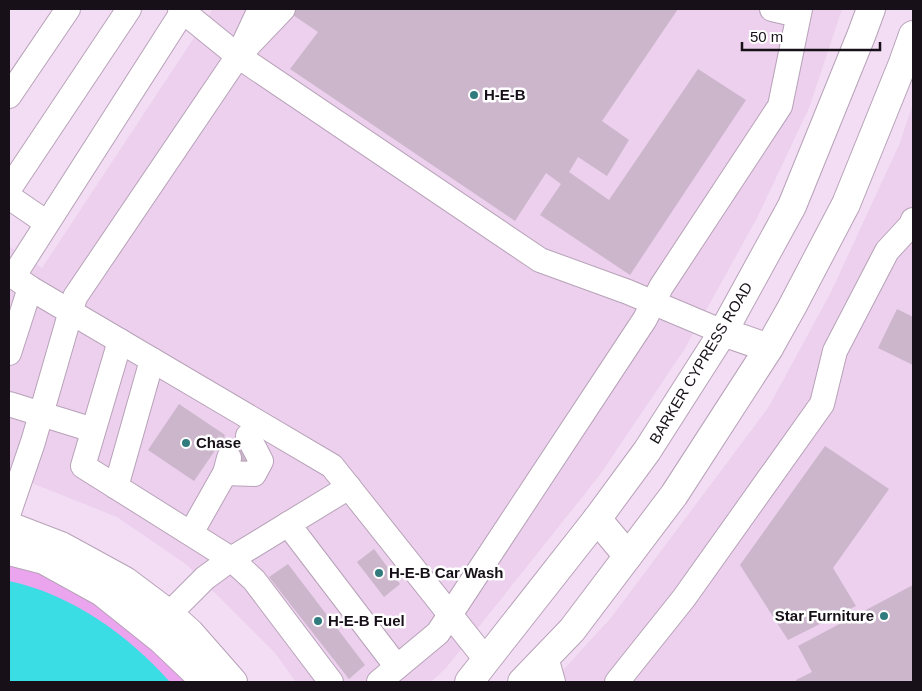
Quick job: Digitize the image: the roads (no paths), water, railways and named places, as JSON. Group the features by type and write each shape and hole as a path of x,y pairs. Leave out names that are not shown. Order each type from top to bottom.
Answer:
{"main road":[{"name":"BARKER CYPRESS ROAD","path":"470,682 597,519 647,451 723,332 792,206 871,9"},
{"path":"522,682 550,670 572,630 674,495 769,348 846,204 913,34"},
{"path":"723,332 769,348"},
{"path":"597,519 628,556"},
{"path":"9,526 61,546 117,576 169,614 190,633 233,682"},
{"path":"9,551 44,560 102,592 162,640 206,682"}],"lane":[{"path":"9,96 68,9"},
{"path":"9,189 129,9"},
{"path":"9,512 41,414 75,297 238,56 260,9"},
{"path":"238,56 284,9"},
{"path":"379,682 438,633 644,319 660,287 780,106 799,12 772,9"},
{"path":"9,353 17,279 47,223 189,12 238,56 540,260 652,302 723,332"},
{"path":"9,197 47,223"},
{"path":"617,682 684,598 822,404 835,351 888,251 911,225 913,220"},
{"path":"17,279 152,360 239,452 332,466 487,661"},
{"path":"120,341 83,466 231,558 254,580 331,682"},
{"path":"116,487 152,360"},
{"path":"9,404 93,430"},
{"path":"191,533 239,452"},
{"path":"169,614 205,578 231,558 349,487"},
{"path":"288,524 397,667"}],"water":[{"path":"9,581 32,587 54,596 76,606 97,619 136,648 170,682 9,682"}],"tunnel":[{"path":"221,453 229,441"}],"place":[{"name":"H-E-B","path":"474,95"},
{"name":"Chase","path":"186,443"},
{"name":"H-E-B Car Wash","path":"379,573"},
{"name":"Star Furniture","path":"884,616"},
{"name":"H-E-B Fuel","path":"318,621"}]}
